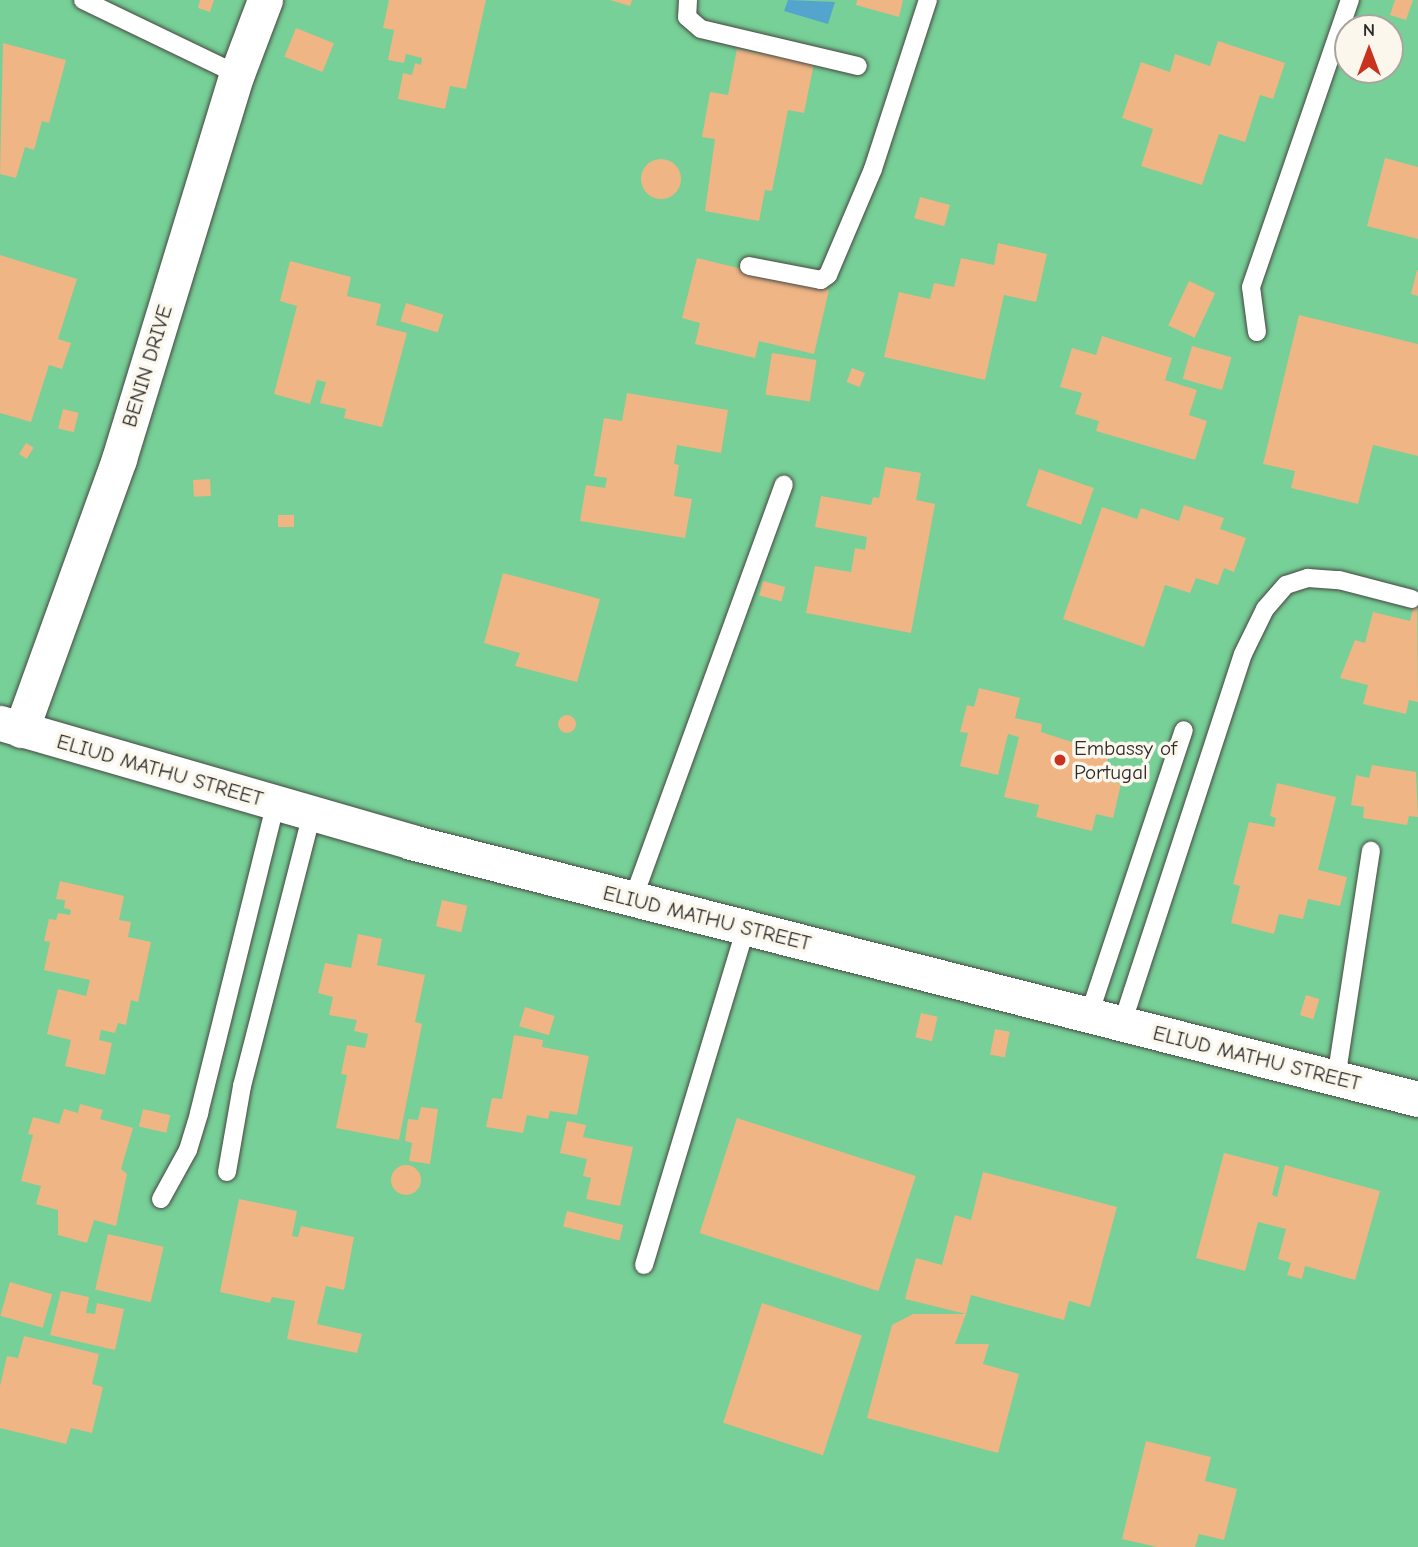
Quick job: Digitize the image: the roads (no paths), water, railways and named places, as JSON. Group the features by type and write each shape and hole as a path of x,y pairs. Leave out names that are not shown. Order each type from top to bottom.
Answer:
{"street":[{"name":"BENIN DRIVE","path":"11,727 119,459 237,74 265,0"},
{"name":"ELIUD MATHU STREET","path":"11,727 312,814 1418,1100"}],"lane":[{"path":"83,0 237,74"},
{"path":"688,0 687,17 701,29 858,66"},
{"path":"749,266 821,279 828,275 873,169 928,0"},
{"path":"1257,332 1251,287 1350,0"},
{"path":"633,899 784,485"},
{"path":"1105,1020 1243,654 1265,609 1286,585 1308,578 1339,580 1412,599"},
{"path":"1105,1020 1184,730"},
{"path":"161,1199 188,1150 200,1113 276,803"},
{"path":"227,1172 245,1073 312,814"},
{"path":"1336,1079 1371,850"},
{"path":"644,1265 746,928"}],"water":[{"path":"788,0 835,2 828,24 784,11"}],"place":[{"name":"Embassy of Portugal","path":"1060,760"}]}
